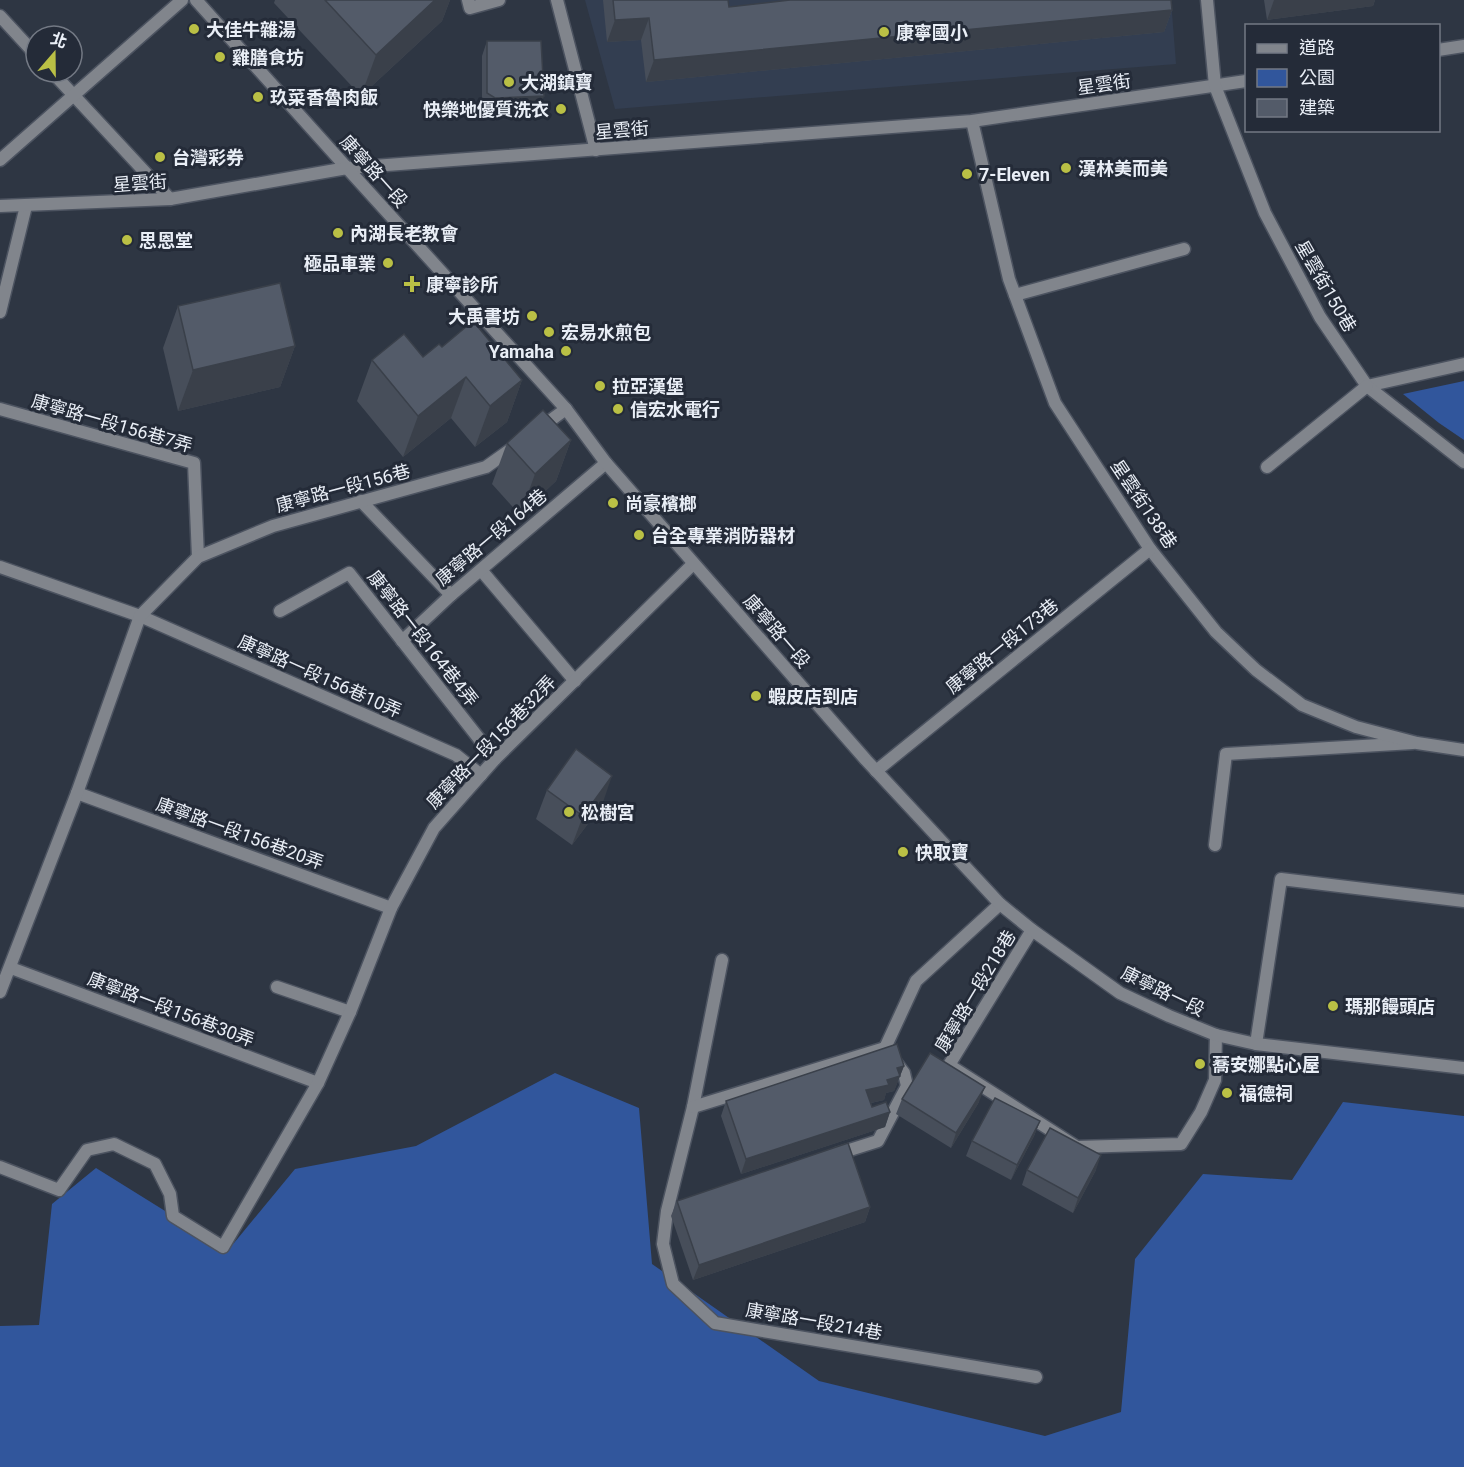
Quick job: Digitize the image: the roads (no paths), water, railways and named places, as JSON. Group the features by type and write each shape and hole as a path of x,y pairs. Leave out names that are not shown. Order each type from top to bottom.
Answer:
{"street":[{"path":"0,160 182,0"},
{"name":"康寧路一段","path":"196,0 566,409 606,463 693,564 876,771 1000,904 1032,930 1120,993 1216,1035 1257,1044 1464,1068"},
{"path":"468,0 470,8 499,0"},
{"path":"557,0 596,150"},
{"name":"星雲街150巷","path":"1207,0 1215,86 1265,213 1320,317 1367,386 1464,462"},
{"path":"0,16 24,42"},
{"path":"1440,50 1464,46"},
{"name":"星雲街","path":"0,206 170,199 347,168 972,121 1245,81"},
{"path":"63,84 170,199"},
{"name":"星雲街138巷","path":"972,121 1010,279 1055,403 1150,549 1216,632 1256,670 1302,705 1356,727 1417,743 1464,750"},
{"path":"0,312 26,206"},
{"path":"1015,295 1184,249"},
{"path":"1267,467 1367,386 1464,364"},
{"name":"康寧路一段156巷7弄","path":"0,409 194,463 198,557"},
{"name":"康寧路一段156巷","path":"140,616 198,557 273,526 486,467 566,409"},
{"name":"康寧路一段164巷","path":"402,641 451,595 606,463"},
{"path":"361,501 451,595"},
{"name":"康寧路一段173巷","path":"876,771 1150,549"},
{"name":"康寧路一段156巷32弄","path":"0,1167 58,1190 87,1150 114,1144 155,1164 170,1194 173,1216 223,1247 318,1083 350,1012 392,908 434,828 495,759 693,564"},
{"name":"康寧路一段156巷10弄","path":"0,567 140,616 456,755 481,775"},
{"path":"481,570 575,681"},
{"name":"康寧路一段164巷4弄","path":"280,611 349,573 495,759"},
{"path":"0,992 77,793 140,616"},
{"path":"1215,845 1226,754 1417,743"},
{"name":"康寧路一段156巷20弄","path":"77,793 392,908"},
{"path":"1257,1044 1281,879 1464,901"},
{"path":"693,1107 885,1048 916,981 1000,904"},
{"name":"康寧路一段218巷","path":"1032,930 949,1065 1077,1147 1181,1144 1201,1112 1215,1080 1216,1035"},
{"name":"康寧路一段214巷","path":"722,960 663,1244 673,1284 715,1323 1036,1377"},
{"name":"康寧路一段156巷30弄","path":"11,968 318,1083"},
{"path":"277,987 350,1012"},
{"path":"822,1159 878,1141 907,1086 904,1073 885,1048"}],"place":[{"name":"大佳牛雜湯","path":"194,29"},
{"name":"康寧國小","path":"884,32"},
{"name":"雞膳食坊","path":"220,57"},
{"name":"大湖鎮寶","path":"509,82"},
{"name":"玖菜香魯肉飯","path":"258,97"},
{"name":"快樂地優質洗衣","path":"561,109"},
{"name":"台灣彩券","path":"160,157"},
{"name":"漢林美而美","path":"1066,168"},
{"name":"7-Eleven","path":"967,174"},
{"name":"內湖長老教會","path":"338,233"},
{"name":"思恩堂","path":"127,240"},
{"name":"極品車業","path":"388,263"},
{"name":"康寧診所","path":"412,284"},
{"name":"大禹書坊","path":"532,316"},
{"name":"宏易水煎包","path":"549,332"},
{"name":"Yamaha","path":"566,351"},
{"name":"拉亞漢堡","path":"600,386"},
{"name":"信宏水電行","path":"618,409"},
{"name":"尚豪檳榔","path":"613,503"},
{"name":"台全專業消防器材","path":"639,535"},
{"name":"蝦皮店到店","path":"756,696"},
{"name":"松樹宮","path":"569,812"},
{"name":"快取寶","path":"903,852"},
{"name":"瑪那饅頭店","path":"1333,1006"},
{"name":"蕎安娜點心屋","path":"1200,1064"},
{"name":"福德祠","path":"1227,1093"}]}
